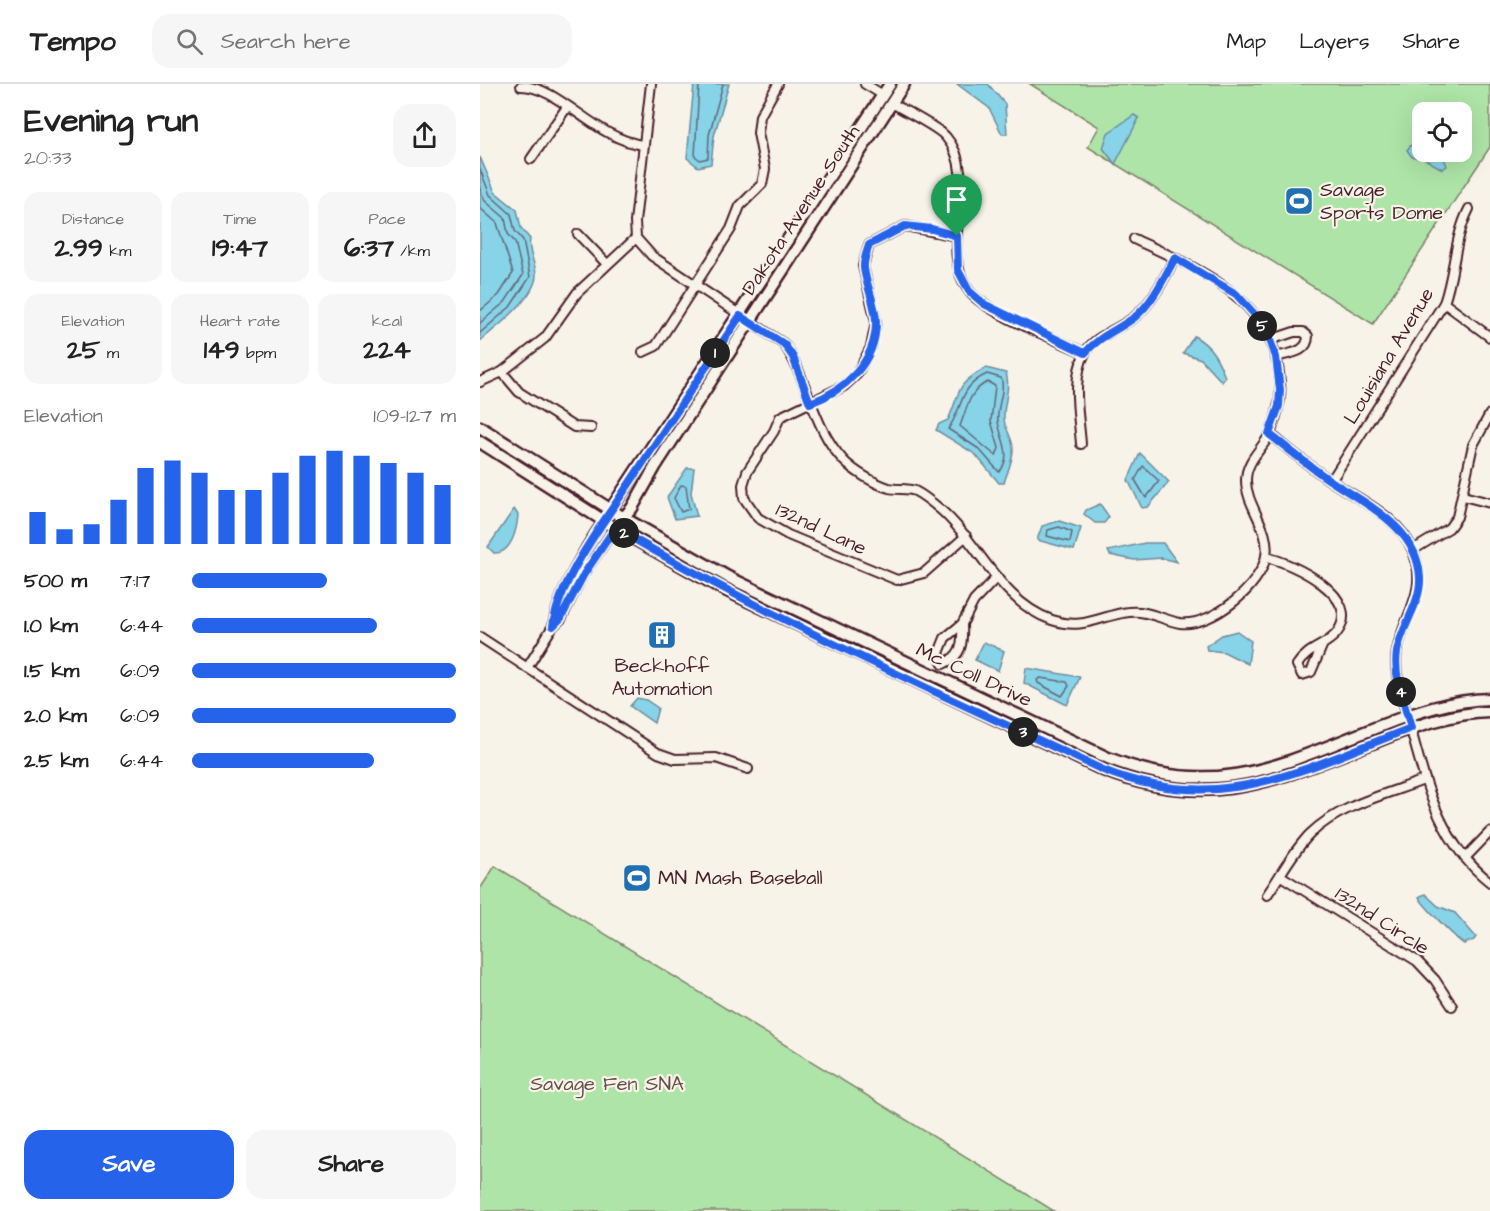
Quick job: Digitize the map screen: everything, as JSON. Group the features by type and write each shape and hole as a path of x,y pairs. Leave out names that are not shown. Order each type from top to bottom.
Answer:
{"main road":[{"name":"Dakota Avenue South","path":"603,521 740,316 890,84"},
{"name":"Dakota Avenue South","path":"615,528 624,518 904,84"},
{"name":"Mc Coll Drive","path":"480,427 624,518 768,598 1108,758 1148,772 1186,778 1214,778 1255,773 1407,716 1443,705 1490,699"},
{"name":"Mc Coll Drive","path":"480,442 603,521 746,601 1109,772 1143,784 1184,791 1228,790 1270,781 1445,717 1490,712"}],"street":[{"path":"651,84 634,222 636,238 646,251 784,344 793,357 829,445 847,465 889,488 914,491 941,510 966,536 997,577 1030,610 1053,621 1078,624 1139,611 1181,623 1201,621 1221,613 1255,579 1266,557 1267,541 1246,480 1253,458 1269,434 1279,406 1276,357 1270,340 1256,316 1236,294 1175,258 1134,239"},
{"path":"643,352 656,345 731,229 740,206 762,184 765,169 758,133 760,116 778,84"},
{"path":"865,84 882,95"},
{"path":"521,86 541,89 613,137 643,145"},
{"path":"892,103 946,137 960,165 958,270 969,291 984,304 1085,353"},
{"path":"531,159 567,106"},
{"name":"Louisiana Avenue","path":"1331,482 1444,303 1452,280 1460,226 1469,208"},
{"name":"132nd Lane","path":"957,236 932,229 905,226 869,245 863,266 876,322 871,347 857,374 844,386 780,417 774,431 747,472 743,485 744,498 758,518 788,535 897,580 924,573 966,536"},
{"path":"578,234 607,264"},
{"path":"480,382 502,372 545,338 577,293 636,238"},
{"path":"1081,444 1077,393 1085,353 1104,335 1136,316 1151,299 1175,258"},
{"path":"1444,303 1490,337"},
{"path":"1270,340 1294,332 1304,332 1308,336 1308,343 1303,349 1276,357"},
{"path":"502,372 519,392 574,427 591,428"},
{"path":"1413,550 1449,528 1457,517 1473,445 1490,414"},
{"path":"1269,434 1331,482 1392,523 1413,550 1420,578 1415,603 1396,653 1407,716 1424,780 1439,819 1465,858 1490,882"},
{"path":"1463,496 1490,503"},
{"name":"Dakota Avenue South","path":"553,626 554,615 571,577 603,521"},
{"name":"Dakota Avenue South","path":"527,668 553,626 561,618 584,574 615,528"},
{"path":"1266,557 1285,562 1326,586 1338,598 1342,619 1337,633 1323,644"},
{"path":"932,690 943,664 939,653 945,638 962,624 974,601 997,577"},
{"path":"943,664 955,659 963,643 962,624"},
{"path":"480,637 658,753 675,759 716,758 748,769"},
{"path":"1267,895 1302,844 1321,824 1344,812 1424,780"},
{"path":"1465,858 1490,832"},
{"name":"132nd Circle","path":"1281,876 1417,961 1435,980 1452,1006"}],"green space":[{"path":"1030,84 1490,84 1490,147 1373,324 1088,147 1099,127"},
{"name":"Savage Fen SNA","path":"495,866 1054,1211 480,1211 480,889"}],"water":[{"path":"694,84 729,84 714,136 711,164 698,167 687,158"},
{"path":"957,84 988,84 1005,104 1007,134 1002,134 989,108"},
{"path":"1134,115 1139,118 1115,164 1103,148 1108,133"},
{"path":"1412,144 1412,157 1407,150"},
{"path":"480,157 495,192 517,210 521,228 530,239 536,275 530,293 505,320 480,341"},
{"path":"1430,162 1445,162 1447,166 1442,169"},
{"path":"1194,336 1210,349 1217,359 1225,377 1222,382 1201,359 1183,353"},
{"path":"986,368 1006,373 1007,379 1004,419 1013,452 1004,483 999,483 975,454 936,430 939,424 948,420 964,384"},
{"path":"1140,453 1169,482 1148,507 1142,508 1128,480"},
{"path":"687,468 694,468 691,493 697,516 675,519 667,497"},
{"path":"1100,504 1109,517 1104,523 1095,523 1084,514 1086,510"},
{"path":"514,509 518,515 512,539 505,549 494,553 488,547"},
{"path":"1059,521 1081,528 1074,550 1037,540 1042,526"},
{"path":"1145,543 1163,543 1177,562 1162,558 1134,560 1110,555 1108,551"},
{"path":"1237,631 1251,641 1248,664 1224,652 1207,650 1206,646 1222,635"},
{"path":"984,642 1004,651 998,671 975,660"},
{"path":"1026,668 1080,677 1067,705 1024,683"},
{"path":"637,698 646,700 658,708 654,723 630,706"},
{"path":"1425,894 1438,906 1455,913 1476,937 1474,940 1464,944 1454,935 1421,901 1419,897"}],"place":[{"name":"Savage Sports Dome","path":"1299,201"},
{"name":"Beckhoff Automation","path":"662,635"},
{"name":"MN Mash Baseball","path":"637,878"}],"route":[{"path":"905,226 932,229 957,236 958,270 969,291 984,304 1085,353 1104,335 1136,316 1160,286 1175,258 1236,294 1256,316 1270,340 1276,357 1279,373 1279,406 1269,434 1331,482 1367,503 1392,523 1413,550 1420,578 1415,603 1396,653 1400,685 1411,728 1283,777 1242,788 1184,791 1143,784 1103,770 795,626 675,563 615,528 584,574 561,618 553,626 554,615 566,588 597,529 740,316 784,344 793,357 810,403 825,398 857,374 871,347 876,322 863,266 869,245 905,226"}]}
